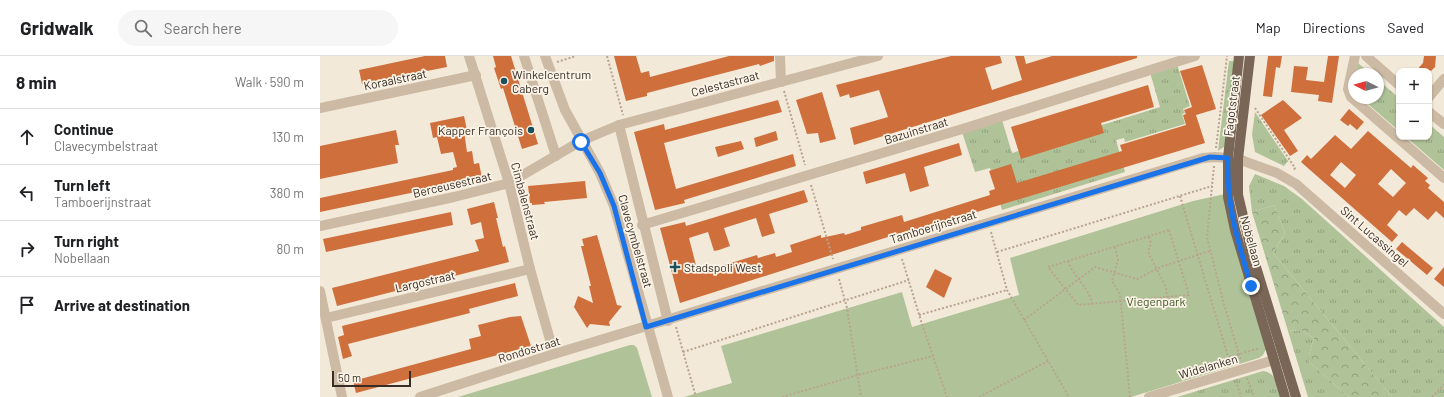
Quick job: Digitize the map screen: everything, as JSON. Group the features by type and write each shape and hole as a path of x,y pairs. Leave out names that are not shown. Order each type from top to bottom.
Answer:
{"main road":[{"name":"Fagotstraat","path":"1233,158 1239,56"},
{"name":"Fagotstraat","path":"1233,158 1250,56"},
{"name":"Nobellaan","path":"1233,158 1227,182 1230,212 1286,397"},
{"name":"Nobellaan","path":"1233,158 1244,227 1296,397"}],"street":[{"name":"Cimbalenstraat","path":"469,56 509,183 530,269 554,354"},
{"path":"524,56 556,156"},
{"name":"Clavecymbelstraat","path":"545,56 565,110 581,142 600,173 614,206 646,327 668,397"},
{"path":"780,56 781,82"},
{"name":"Celestastraat","path":"581,142 622,124 878,56"},
{"name":"Bazuinstraat","path":"642,225 969,127 1195,56"},
{"path":"1355,56 1348,89 1351,97 1444,178"},
{"path":"1366,56 1396,82"},
{"name":"Koraalstraat","path":"320,108 476,75"},
{"path":"1432,93 1444,79"},
{"path":"1432,114 1444,124"},
{"name":"Clavecymbelstraat","path":"622,124 642,225 671,320"},
{"name":"Berceusestraat","path":"320,226 454,198 509,183 581,142"},
{"name":"Tamboerijnstraat","path":"646,327 1203,158 1233,158"},
{"name":"Sint Lucassingel","path":"1233,158 1287,178 1296,184 1444,314"},
{"name":"Largostraat","path":"326,318 530,269"},
{"path":"320,291 342,397"},
{"name":"Rondostraat","path":"420,397 554,354 646,327"},
{"name":"Widelanken","path":"1149,397 1274,360"}],"path":[{"path":"607,56 622,124"},
{"path":"1227,56 1206,228 1210,251 1239,354 1254,397"},
{"path":"1250,108 1255,108 1295,168 1287,178"},
{"path":"997,252 1212,186"},
{"path":"1180,196 1241,397"},
{"path":"989,223 1007,290 1069,397"},
{"path":"1169,230 1190,295 1078,305 1048,268 1115,247 1169,230"},
{"path":"1149,237 1151,243 1148,252 1166,287 1168,297"},
{"path":"1115,247 1118,260 1112,281 1120,294 1130,397"},
{"path":"900,250 919,315 947,397"},
{"path":"1024,320 1095,266 1137,279 1157,269 1210,251"},
{"path":"1068,261 1071,270 1091,296 1092,304"},
{"path":"836,269 845,300 862,397"},
{"path":"683,352 909,280"},
{"path":"919,315 1007,290"},
{"path":"671,320 683,352 696,397"},
{"path":"1229,357 1270,345"},
{"path":"782,397 858,374 933,356"},
{"path":"979,397 1048,361"},
{"path":"1432,397 1444,384"}],"green space":[{"path":"1176,61 1190,106 1183,109 1185,113 1182,114 1185,124 1125,142 1124,138 1116,140 1125,172 1002,210 990,168 975,172 962,132 1002,120 1012,153 1160,107 1149,69"},
{"path":"1229,61 1233,61 1235,68 1226,143 1224,147 1218,151"},
{"path":"1358,63 1364,68 1357,68"},
{"path":"1384,85 1396,95 1396,128 1368,104 1384,104"},
{"path":"1255,112 1288,161 1284,166 1255,152 1252,135"},
{"path":"1432,127 1444,137 1444,170 1409,140 1432,140"},
{"path":"1255,174 1284,186 1302,199 1444,327 1444,397 1392,397 1273,253 1285,233 1274,205 1252,212 1249,186"},
{"name":"Viegenpark","path":"1225,194 1266,349 1263,355 1259,358 1131,397 684,397 732,383 721,346 902,292 912,327 1019,295 1010,258 1193,201"},
{"path":"1274,205 1285,233 1273,253 1392,397 1349,397 1309,362 1309,355 1314,338 1300,330 1288,331 1252,212"},
{"path":"1300,330 1314,338 1309,355 1309,362 1349,397 1308,397 1288,331"},
{"path":"634,345 637,348 652,397 458,397"},
{"path":"1263,371 1274,377 1281,397 1177,397"}],"building":[{"path":"425,56 445,56 447,67 362,84 359,70"},
{"path":"493,56 511,56 538,144 522,149 503,88 501,89 494,68 496,67"},
{"path":"614,56 636,56 641,73 649,71 650,77 729,56 774,56 774,61 760,66 759,64 647,93 647,96 626,101"},
{"path":"951,56 1000,56 1002,63 985,68 992,90 1022,80 1015,56 1024,56 1026,64 1052,56 1137,56 1137,58 854,145 850,128 888,117 879,90 850,98 849,94 840,97 836,85"},
{"path":"1268,56 1282,56 1280,68 1276,67 1272,97 1263,96"},
{"path":"1328,56 1339,56 1332,103 1318,101 1319,95 1291,92 1294,66 1308,67 1306,80 1324,82"},
{"path":"1424,56 1436,56 1435,67 1432,70 1432,68 1419,68 1423,63"},
{"path":"1202,65 1216,109 1196,115 1205,143 911,232 910,230 680,303 660,228 685,222 686,226 804,190 808,202 769,214 775,233 762,237 756,218 724,228 730,246 719,250 714,251 708,232 689,238 698,273 757,255 758,258 775,253 776,257 792,252 790,245 821,235 821,238 844,233 845,235 861,230 861,227 902,215 904,222 990,195 989,191 995,189 989,171 1011,164 1017,183 1122,151 1120,145 1186,125 1183,115 1186,114 1184,110 1192,107 1180,71"},
{"path":"1148,85 1154,107 1101,123 1104,133 1021,159 1011,127"},
{"path":"822,92 836,139 820,143 818,133 807,134 796,100"},
{"path":"778,100 782,112 664,143 676,189 793,154 796,166 684,200 685,203 655,210 634,132 664,124 665,130"},
{"path":"1283,100 1302,118 1284,130 1298,151 1290,156 1261,115"},
{"path":"1349,109 1364,122 1357,130 1350,124 1348,126 1340,120"},
{"path":"464,116 467,130 464,131 467,152 472,151 474,164 479,163 482,178 320,212 320,198 453,170 453,168 457,167 453,152 441,154 437,137 433,138 430,123"},
{"path":"396,130 399,145 395,145 398,163 320,179 320,146"},
{"path":"776,131 778,140 756,147 754,138"},
{"path":"1368,131 1411,168 1413,165 1428,178 1425,181 1430,185 1428,188 1444,202 1444,218 1436,211 1428,220 1414,208 1406,216 1399,210 1387,225 1398,235 1392,242 1301,162 1307,155 1311,159 1335,135 1351,149","holes":["1341,162 1356,175 1345,188 1330,175","1391,169 1406,183 1393,197 1378,184"]},
{"path":"741,141 744,149 718,157 715,147"},
{"path":"959,143 962,155 924,167 929,186 910,192 905,173 866,184 863,172"},
{"path":"585,181 587,198 544,202 545,204 532,205 532,203 530,203 528,186"},
{"path":"494,202 503,247 505,246 509,262 337,306 332,288 479,251 475,240 484,238 481,222 471,225 467,209"},
{"path":"451,212 453,225 326,252 323,239"},
{"path":"597,235 617,305 622,306 609,322 610,326 590,324 587,328 574,307 578,296 593,303 589,286 591,286 581,246 584,246 582,239"},
{"path":"1402,242 1433,268 1427,275 1396,249"},
{"path":"1444,267 1444,287 1434,279"},
{"path":"935,269 952,278 944,298 926,287"},
{"path":"515,283 518,296 469,309 470,313 348,344 352,356 343,359 338,337 344,335 342,326"},
{"path":"521,316 531,346 356,393 353,381 471,349 469,339 481,336 478,325 510,317"}],"place":[{"name":"Winkelcentrum Caberg","path":"504,81"},
{"name":"Kapper François","path":"531,130"},
{"name":"Stadspoli West","path":"675,267"}],"route":[{"path":"581,142 600,173 614,206 646,327 1210,157 1228,158 1227,182 1230,212 1251,286"}]}
